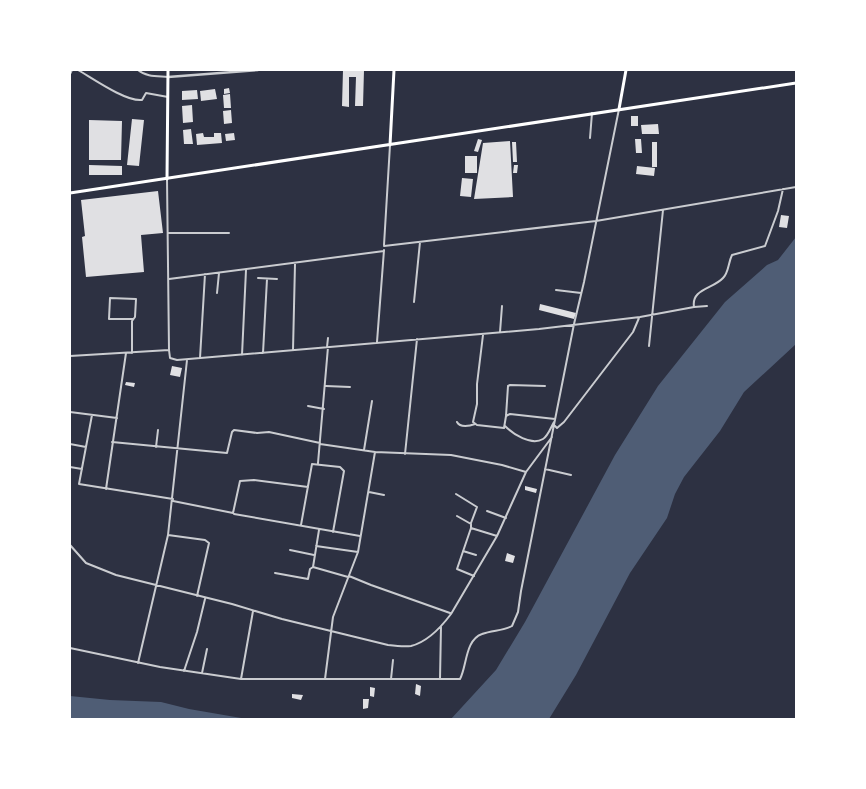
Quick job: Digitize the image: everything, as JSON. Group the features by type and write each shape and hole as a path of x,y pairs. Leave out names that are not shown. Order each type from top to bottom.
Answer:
{"main road":[{"path":"167,179 168,70"},
{"path":"390,144 394,70"},
{"path":"619,109 626,70"},
{"path":"70,193 796,83"}],"street":[{"path":"70,74 72,70"},
{"path":"78,70 113,90 137,100 142,100 146,94 168,97"},
{"path":"138,70 151,76 168,77 219,71 258,70"},
{"path":"70,648 138,663 241,679 460,679 469,650 475,638 479,634 509,628 517,617 545,468 619,109"},
{"path":"590,138 592,113"},
{"path":"377,342 390,144"},
{"path":"167,179 169,350 172,359 187,360 483,334 640,317 707,306"},
{"path":"384,246 596,221 796,186"},
{"path":"694,307 693,302 697,293 716,284 725,275 732,255 765,246 778,211 783,189"},
{"path":"649,346 663,210"},
{"path":"168,233 229,234"},
{"path":"414,302 420,242"},
{"path":"169,279 384,251"},
{"path":"293,350 295,264"},
{"path":"242,355 246,270"},
{"path":"218,293 219,273"},
{"path":"200,358 205,274"},
{"path":"258,278 277,279"},
{"path":"263,353 267,278"},
{"path":"556,290 582,293"},
{"path":"132,353 132,321 134,319 135,317 136,299 110,298 109,319 134,319"},
{"path":"500,332 502,306"},
{"path":"554,425 557,428 564,422 633,332 640,317"},
{"path":"475,424 473,422 477,404 477,384 483,334"},
{"path":"318,464 326,386 328,338"},
{"path":"405,454 417,339"},
{"path":"70,356 169,350"},
{"path":"106,489 126,353"},
{"path":"138,663 168,535 179,449 187,360"},
{"path":"326,386 350,387"},
{"path":"505,426 508,386 545,386"},
{"path":"364,450 372,401"},
{"path":"308,406 324,409"},
{"path":"70,412 116,418"},
{"path":"506,416 513,414 555,420"},
{"path":"92,415 79,484 173,500 319,530 360,536"},
{"path":"505,426 524,439 540,440 546,436 555,420"},
{"path":"457,422 461,425 469,426 475,424 504,428 505,426"},
{"path":"156,447 158,430"},
{"path":"112,442 227,453 232,431 234,430 257,433 269,432 320,444 375,452 451,455 502,464 526,472"},
{"path":"70,545 80,558 92,566 131,580 388,646 415,644 426,638 451,614 497,536 526,472 552,436"},
{"path":"70,444 86,448"},
{"path":"325,679 333,618 358,552 375,452"},
{"path":"301,525 311,465 313,463 340,467 344,471 333,532"},
{"path":"70,467 82,469"},
{"path":"545,468 571,475"},
{"path":"233,513 240,481 254,480 308,487"},
{"path":"369,492 384,495"},
{"path":"456,494 477,507 457,569 474,576"},
{"path":"488,511 506,518"},
{"path":"457,516 470,524"},
{"path":"471,528 497,536"},
{"path":"276,573 308,578 310,568 313,567 319,530"},
{"path":"168,535 205,540 209,543 197,596"},
{"path":"316,546 358,552"},
{"path":"290,550 314,555"},
{"path":"463,551 476,556"},
{"path":"313,567 349,576 451,614"},
{"path":"184,671 197,632 205,598"},
{"path":"241,679 253,611"},
{"path":"440,679 441,625"},
{"path":"202,674 207,649"},
{"path":"391,679 393,660"}],"water":[{"path":"796,237 796,344 744,392 720,431 684,477 675,494 667,518 630,573 576,675 549,719 451,719 496,670 525,622 615,455 658,386 725,302 767,265 778,260"},
{"path":"70,696 161,702 247,719 70,719"}],"building":[{"path":"343,70 364,70 363,106 355,106 356,77 349,77 349,107 342,106"},
{"path":"229,88 230,93 224,94 224,89"},
{"path":"215,89 217,99 201,101 200,91"},
{"path":"197,90 198,99 182,100 182,91"},
{"path":"230,94 231,108 224,108 223,95"},
{"path":"192,105 193,122 183,123 182,106"},
{"path":"231,110 232,123 224,124 223,111"},
{"path":"631,116 638,116 638,126 631,126"},
{"path":"132,119 144,120 139,166 127,165"},
{"path":"89,120 122,121 121,160 89,160"},
{"path":"658,124 659,134 642,134 641,125"},
{"path":"191,129 193,144 184,144 183,130"},
{"path":"203,133 204,137 214,137 214,133 221,133 222,143 197,145 196,134"},
{"path":"234,133 235,140 226,141 225,134"},
{"path":"478,139 482,140 478,152 474,151"},
{"path":"635,139 641,139 642,153 636,153"},
{"path":"510,141 513,197 474,199 483,143"},
{"path":"512,142 516,142 517,162 513,162"},
{"path":"652,142 657,142 657,167 652,167"},
{"path":"465,156 477,156 477,173 465,173"},
{"path":"89,165 122,166 122,175 89,175"},
{"path":"514,165 518,165 517,173 513,173"},
{"path":"637,166 655,168 654,176 636,174"},
{"path":"462,178 473,179 471,197 460,196"},
{"path":"158,191 163,233 141,235 144,272 86,277 82,237 85,236 81,200"},
{"path":"781,215 789,216 787,228 779,227"},
{"path":"540,304 576,313 574,319 539,310"},
{"path":"172,366 182,368 180,377 170,375"},
{"path":"126,382 135,383 134,387 125,385"},
{"path":"525,486 537,489 536,493 525,490"},
{"path":"507,553 515,556 513,563 505,561"},
{"path":"416,684 421,686 420,696 415,694"},
{"path":"370,687 375,688 374,697 370,696"},
{"path":"292,694 303,695 301,700 292,698"},
{"path":"363,699 369,699 368,708 363,709"}]}
